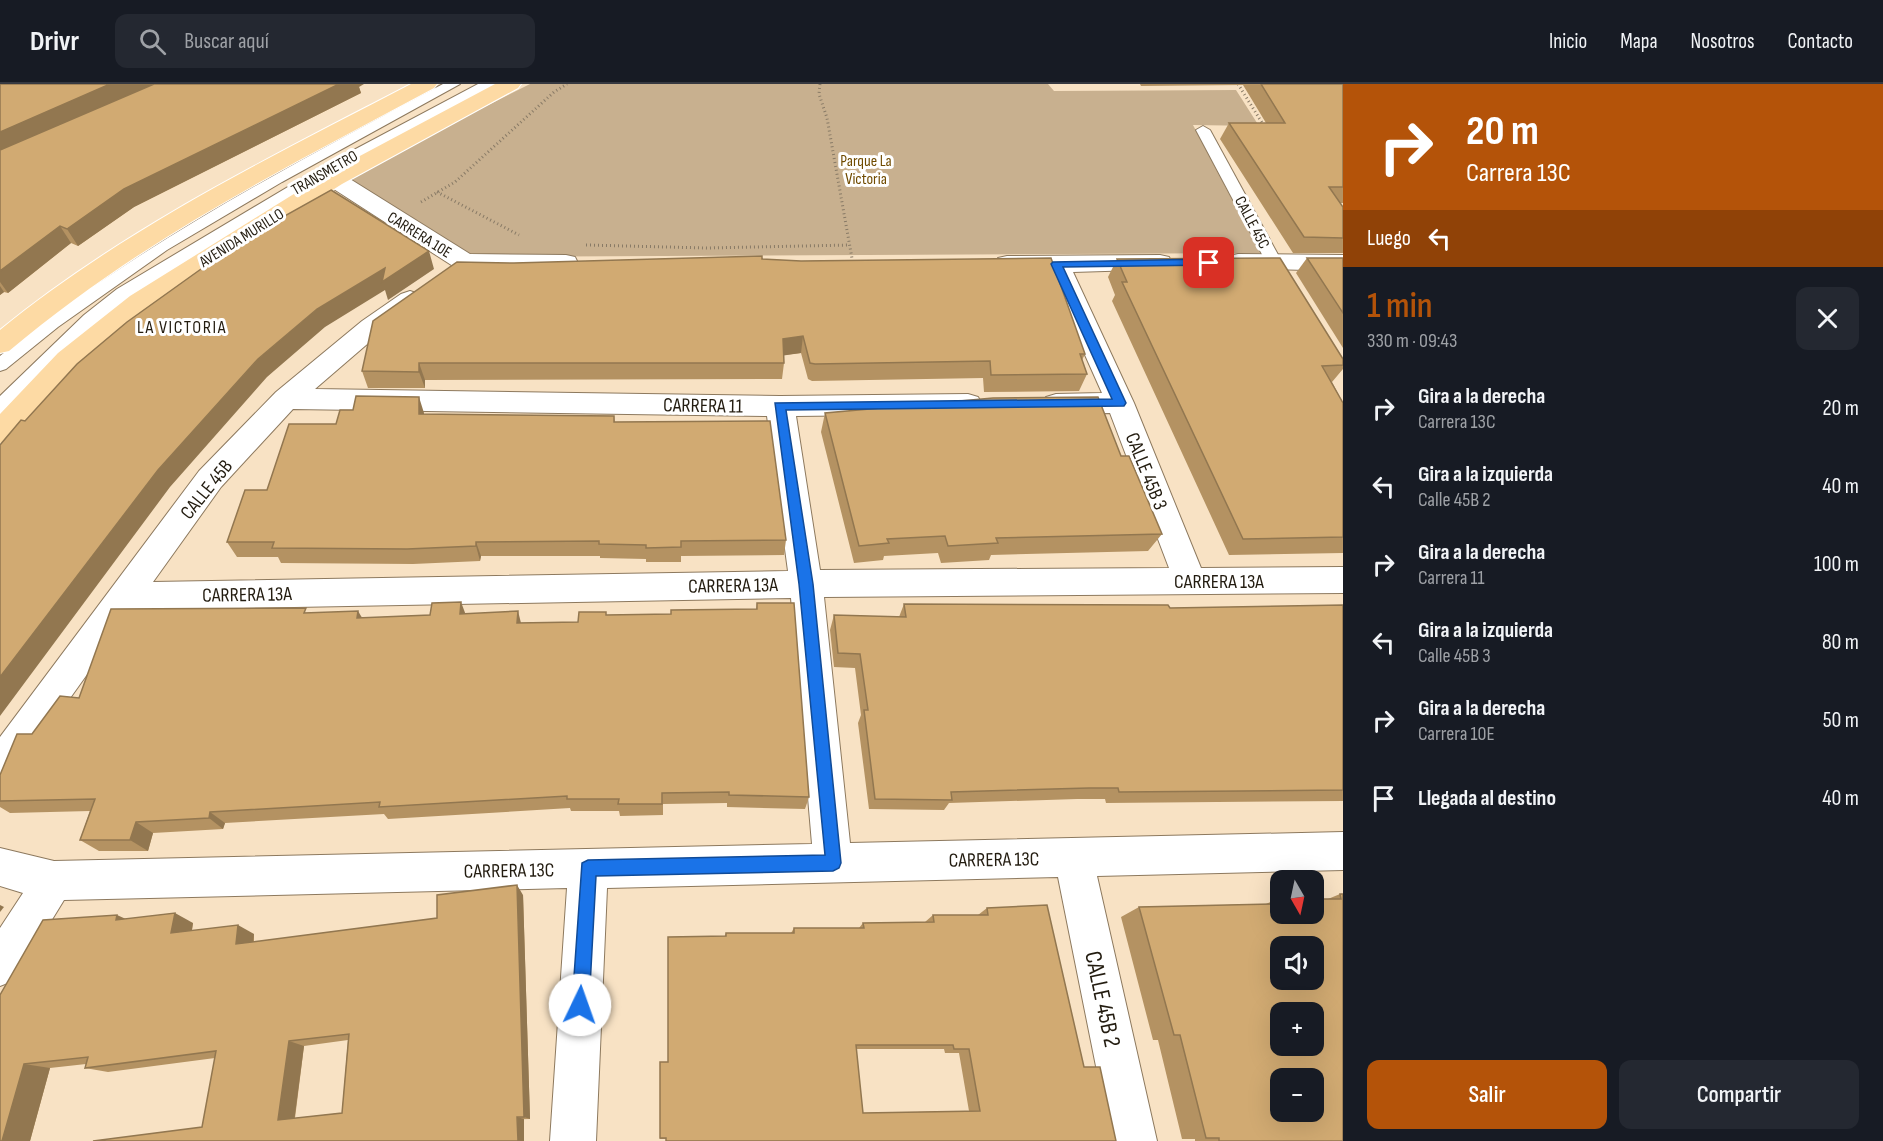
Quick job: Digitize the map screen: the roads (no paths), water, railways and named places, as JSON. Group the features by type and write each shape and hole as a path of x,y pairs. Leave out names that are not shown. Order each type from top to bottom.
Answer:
{"main road":[{"path":"0,344 94,272 173,221 427,84"},
{"name":"AVENIDA MURILLO","path":"0,432 68,360 104,328 139,302 334,179 511,84"}],"street":[{"name":"CARRERA 10E","path":"334,179 465,262 594,263"},
{"name":"CALLE 45B","path":"0,766 210,479 286,399 371,327 465,262"},
{"path":"1217,262 1280,272 1343,263"},
{"path":"985,264 1183,263"},
{"name":"CALLE 45B 3","path":"1057,264 1120,403 1190,581"},
{"name":"CARRERA 11","path":"286,399 780,406 991,404"},
{"path":"1026,404 1120,403"},
{"path":"780,406 806,584 833,863"},
{"name":"CARRERA 13A","path":"124,596 806,584 1343,580"},
{"name":"CARRERA 13C","path":"0,867 54,881 1343,851"},
{"name":"CALLE 45B 2","path":"1072,857 1134,1141"},
{"path":"573,1141 588,868"},
{"path":"0,965 54,881"}],"lane":[{"name":"TRANSMETRO","path":"0,366 80,300 155,250 223,208 453,84"},
{"name":"TRANSMETRO","path":"0,407 90,319 123,293 323,172 488,84"},
{"name":"CALLE 45C","path":"1203,130 1280,272"}],"district":[{"name":"LA VICTORIA","path":"182,327"}],"park label":[{"name":"Parque La Victoria","path":"866,169"}]}
